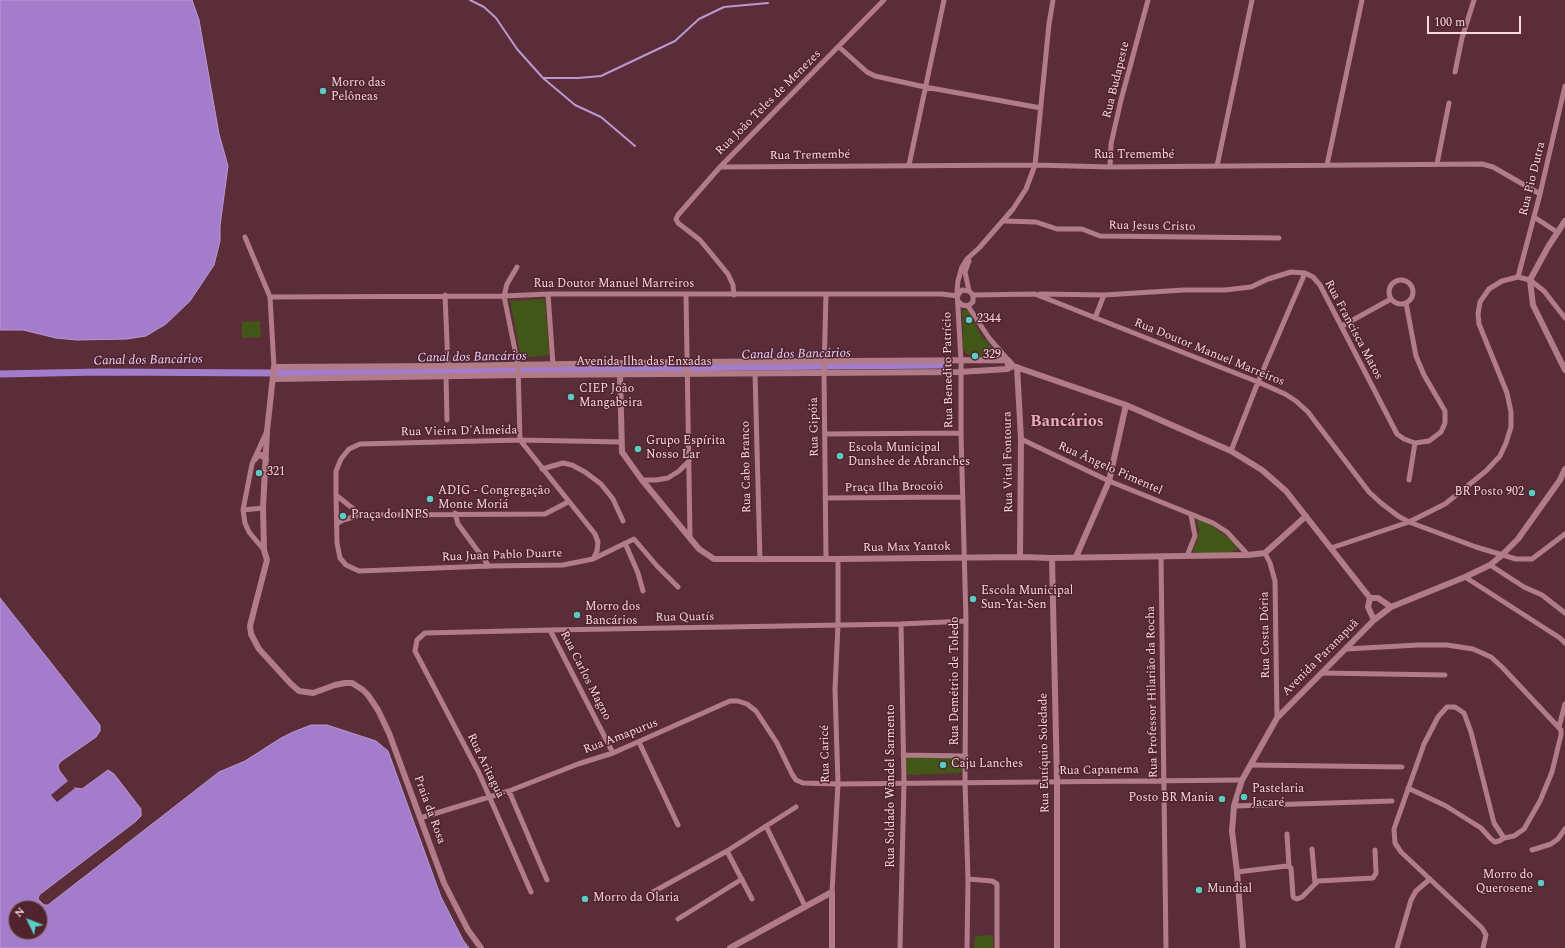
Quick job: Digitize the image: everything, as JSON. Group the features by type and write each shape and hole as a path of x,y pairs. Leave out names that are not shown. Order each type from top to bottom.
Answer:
{"street":[{"name":"Rua João Teles de Menezes","path":"734,295 733,285 728,274 700,240 678,224 676,219 678,215 720,167 884,0"},
{"path":"909,165 944,0"},
{"path":"969,291 962,290 958,297 962,306 968,306 973,302 973,295 969,291 965,272 972,255 1004,221 1026,189 1035,164 1053,0"},
{"name":"Rua Budapeste","path":"1110,167 1111,144 1121,100 1148,0"},
{"path":"1217,166 1252,0"},
{"path":"1327,165 1362,0"},
{"path":"1455,72 1462,38 1474,0"},
{"path":"839,47 871,74 925,87 1041,108"},
{"name":"Rua Pio Dutra","path":"1518,277 1540,194 1565,86"},
{"path":"1437,164 1449,103"},
{"name":"Rua Tremembé","path":"720,167 1035,164 1110,167 1482,164 1493,167 1540,194"},
{"path":"1534,217 1557,232"},
{"name":"Rua Jesus Cristo","path":"1004,221 1036,222 1058,228 1082,229 1100,236 1279,238"},
{"path":"1565,221 1557,232 1530,280 1533,305 1565,370"},
{"path":"246,237 270,297 274,379 267,432 263,508 264,550"},
{"name":"Rua Benedito Patrício","path":"964,558 961,361 958,281 967,259 972,255"},
{"path":"517,267 507,284 504,296 518,366 520,440 595,534 598,542 597,551 593,559"},
{"path":"1035,294 1104,295 1251,287 1268,278 1291,272 1305,274 1258,382 1231,451"},
{"name":"Rua Francisca Matos","path":"1305,274 1313,277 1320,285 1397,434 1404,439 1415,443"},
{"path":"1330,548 1409,522 1445,504 1486,471 1500,456 1511,426 1511,412 1507,394 1479,324 1478,314 1480,302 1489,290 1502,281 1518,277 1530,280 1544,291 1565,318"},
{"path":"1399,281 1405,281 1410,286 1412,292 1411,298 1406,303 1396,303 1391,299 1389,293 1391,286 1399,281"},
{"path":"548,294 553,365"},
{"name":"Rua Doutor Manuel Marreiros","path":"270,297 445,295 504,296 548,294 942,294 958,297"},
{"name":"Rua Gipóia","path":"826,294 824,362 826,559"},
{"name":"Rua Doutor Manuel Marreiros","path":"973,295 1035,294 1285,394 1296,401 1308,412 1369,492 1398,516 1409,522 1501,556 1516,559 1532,559 1565,534"},
{"path":"445,295 448,366"},
{"path":"686,295 690,536"},
{"path":"1095,318 1104,295"},
{"path":"1342,326 1391,299"},
{"path":"1406,303 1416,356 1424,375 1445,411 1445,423 1441,432 1429,441 1415,443 1409,480"},
{"path":"968,306 989,338 1015,366 1126,405 1231,451 1262,470 1286,491 1370,598 1381,600 1391,607"},
{"path":"1007,369 1008,360"},
{"name":"Avenida Ilha das Enxadas","path":"274,379 620,374 687,368 824,362 1008,360"},
{"name":"Avenida Ilha das Enxadas","path":"274,367 553,365 687,368 755,373 960,372 1007,369 1015,366"},
{"name":"Rua Vital Fontoura","path":"1015,366 1021,439 1020,557"},
{"name":"Rua Cabo Branco","path":"755,373 760,560"},
{"name":"Rua Max Yantok","path":"620,374 620,442 622,452 626,460 703,552 714,559 838,560 1020,557 1162,557 1248,555 1265,553"},
{"path":"446,376 447,420"},
{"path":"1076,557 1109,481 1126,405"},
{"path":"264,550 249,532 245,522 243,510 255,459 267,432"},
{"path":"825,434 961,433"},
{"name":"Rua Ângelo Pimentel","path":"1021,439 1109,481 1213,523 1227,532 1248,555"},
{"name":"Rua Vieira D'Almeida","path":"337,524 336,471 341,459 349,450 360,444 520,440 620,442"},
{"path":"255,459 262,455 266,460"},
{"path":"642,480 668,478 679,471 689,460"},
{"path":"542,469 563,463 572,465 585,472 601,484 613,499 623,521"},
{"name":"Avenida Paranapuã","path":"1243,948 1232,831 1234,806 1242,780 1277,718 1374,620 1391,607 1490,565 1501,556 1518,539 1560,480 1565,469"},
{"path":"336,495 361,515"},
{"name":"Praça Ilha Brocoió","path":"825,498 963,497"},
{"path":"337,524 343,520 361,515 455,513 545,514 568,502"},
{"path":"243,510 263,508"},
{"path":"455,513 458,524 489,566"},
{"path":"1186,556 1195,536 1191,515"},
{"path":"1265,553 1306,516"},
{"name":"Rua Juan Pablo Duarte","path":"337,524 337,543 340,558 346,565 359,571 563,565 593,559 634,539 657,566 678,587"},
{"path":"625,543 638,573 643,591"},
{"name":"Praia da Rosa","path":"264,550 267,560 250,626 251,634 257,645 299,691 307,694 313,693 345,683 352,684 363,690 368,695 390,733 444,882 468,930 481,948"},
{"name":"Rua Costa Dória","path":"1265,553 1270,563 1275,581 1277,718"},
{"name":"Rua Professor Hilarião da Rocha","path":"1162,557 1166,948"},
{"name":"Rua Demétrio de Toledo","path":"964,558 966,621 966,782 968,879 967,948"},
{"name":"Rua Eutíquio Soledade","path":"1052,558 1057,782 1057,948"},
{"name":"Rua Caricé","path":"832,948 832,892 838,784 835,689 838,625 838,560"},
{"path":"1490,565 1524,587 1542,596 1565,614"},
{"path":"1465,576 1560,638 1565,643"},
{"path":"1370,598 1368,607 1374,620"},
{"name":"Rua Quatís","path":"415,651 417,640 425,633 901,624 966,621"},
{"name":"Rua Soldado Wandel Sarmento","path":"900,948 904,783 901,624"},
{"name":"Rua Carlos Magno","path":"550,630 613,753"},
{"path":"1346,649 1418,645 1447,645 1474,649 1491,657 1502,667 1559,727"},
{"name":"Rua Aritaguá","path":"415,651 479,773 531,892"},
{"path":"1321,673 1445,675"},
{"name":"Rua Amapurus","path":"420,818 509,791 578,764 613,753 730,701 738,701 747,704 756,710 777,743 792,774"},
{"path":"1408,788 1446,806 1482,828 1491,840 1495,842 1514,836 1524,829 1540,801 1552,772 1561,735 1559,727 1565,704"},
{"path":"1483,948 1486,935 1482,928 1401,852 1395,843 1394,829 1424,744 1438,717 1447,707 1455,707 1464,713 1494,823 1504,838"},
{"path":"639,742 678,825"},
{"path":"903,755 966,756"},
{"path":"1250,765 1402,767"},
{"name":"Rua Capanema","path":"792,774 796,780 803,783 838,784 1242,780"},
{"path":"509,791 547,880"},
{"path":"1234,806 1392,801"},
{"path":"653,892 727,851 796,807"},
{"path":"766,826 805,906"},
{"path":"1532,850 1551,844 1558,839 1565,829"},
{"path":"1287,834 1293,896 1294,898 1298,899 1302,897 1315,883 1326,880 1373,878 1376,876 1374,850"},
{"path":"1312,849 1315,883"},
{"path":"727,851 752,899"},
{"path":"1237,872 1289,867"},
{"path":"678,919 742,879"},
{"path":"968,879 992,881 996,884 997,948"},
{"path":"1397,948 1411,900 1416,891 1430,879"},
{"path":"730,948 832,892"}],"green space":[{"path":"545,299 549,355 521,358 510,301"},
{"path":"962,310 968,310 981,335 996,352 995,357 972,357 965,352 963,348"},
{"path":"260,321 261,337 242,338 242,322"},
{"path":"1196,518 1207,522 1223,534 1237,545 1237,550 1225,553 1200,553 1192,551 1197,542 1199,530"},
{"path":"909,756 959,756 961,758 962,771 959,773 908,775 905,773 906,758"},
{"path":"993,935 993,948 974,948 975,936"}],"shaded area":[{"path":"0,0 192,0 199,20 219,134 228,166 220,226 220,241 214,265 190,301 166,324 146,336 127,339 77,340 56,338 23,330 0,330"},
{"path":"0,598 100,725 100,731 96,737 60,762 58,766 59,770 71,786 82,789 108,770 114,774 141,809 141,816 135,822 39,895 39,900 8,900 8,940 48,940 48,905 219,772 245,761 293,732 311,725 327,725 376,741 388,751 441,897 463,940 469,948 0,948"}],"pier":[{"path":"68,781 75,788 57,802 51,795"}],"waterway":[{"path":"470,0 484,7 496,18 517,49 543,78 575,105 601,117 635,146"},
{"path":"543,78 578,78 601,76 675,41 699,19 724,7 768,3"},
{"name":"Canal dos Bancários","path":"0,374 99,372 276,373 945,365"}],"place":[{"name":"Morro das Pelôneas","path":"323,91"},
{"name":"2344","path":"969,320"},
{"name":"329","path":"975,356"},
{"name":"CIEP João Mangabeira","path":"571,397"},
{"name":"Grupo Espírita Nosso Lar","path":"638,449"},
{"name":"Escola Municipal Dunshee de Abranches","path":"840,456"},
{"name":"321","path":"259,473"},
{"name":"BR Posto 902","path":"1532,493"},
{"name":"ADIG - Congregação Monte Moriá","path":"430,499"},
{"name":"Praça do INPS","path":"343,516"},
{"name":"Escola Municipal Sun-Yat-Sen","path":"973,599"},
{"name":"Morro dos Bancários","path":"577,615"},
{"name":"Caju Lanches","path":"943,765"},
{"name":"Pastelaria Jacaré","path":"1244,797"},
{"name":"Posto BR Mania","path":"1222,799"},
{"name":"Morro do Querosene","path":"1541,883"},
{"name":"Mundial","path":"1199,890"},
{"name":"Morro da Olaria","path":"585,899"}],"district":[{"name":"Bancários","path":"1067,423"}]}
